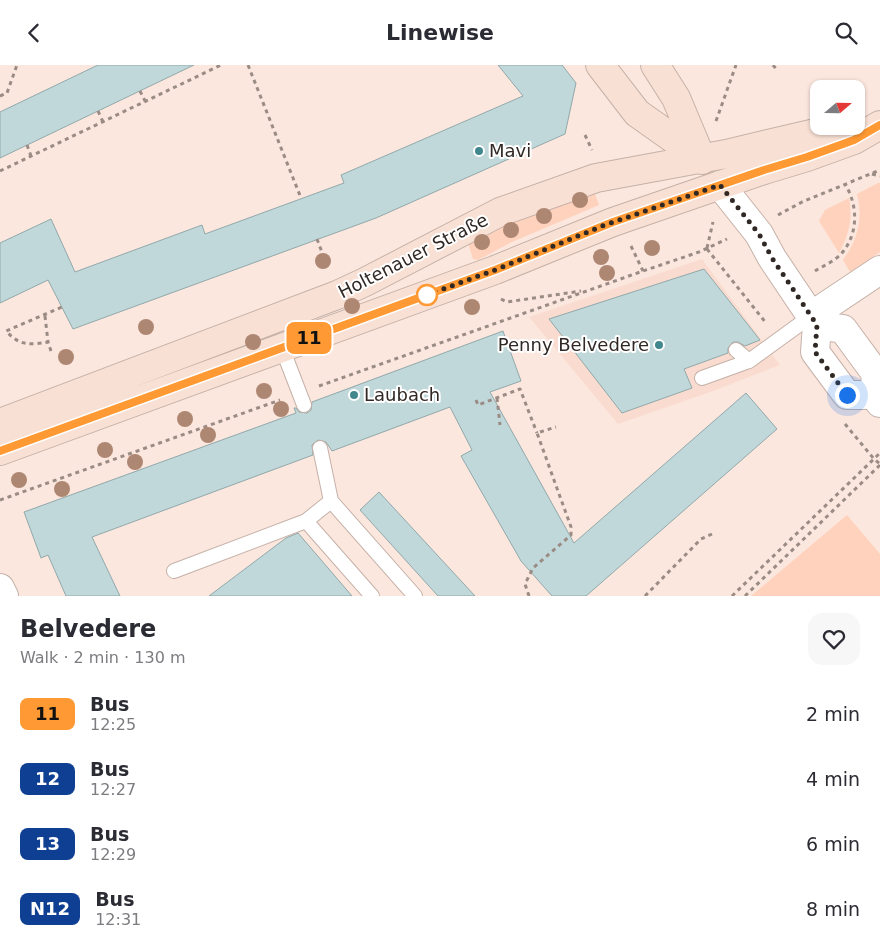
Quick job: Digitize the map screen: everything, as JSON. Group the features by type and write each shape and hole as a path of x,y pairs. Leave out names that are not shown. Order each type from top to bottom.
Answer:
{"main road":[{"path":"600,65 637,113 702,159"},
{"path":"655,65 676,98 702,159 727,195"},
{"path":"865,117 880,113"},
{"name":"Holtenauer Straße","path":"0,451 495,270 613,222 727,195 826,150 854,140 880,125"},
{"name":"Holtenauer Straße","path":"0,423 337,295 500,212 596,178 702,159 810,133"}],"street":[{"path":"727,195 745,231 756,245 772,258 814,320 815,352 847,395 877,399 876,374 843,329 814,320"},
{"path":"814,320 880,270"},
{"path":"0,588 4,596"}],"lane":[{"path":"702,378 749,361 814,320"},
{"path":"282,348 304,405"},
{"path":"736,349 749,361"},
{"path":"320,448 331,501 415,596"},
{"path":"174,571 306,521 331,501"},
{"path":"306,521 372,596"}],"path":[{"path":"0,96 7,93 17,65"},
{"path":"0,171 221,65"},
{"path":"248,65 301,198"},
{"path":"731,81 736,65"},
{"path":"773,65 777,69"},
{"path":"140,91 145,101"},
{"path":"98,111 103,121"},
{"path":"27,145 31,156"},
{"path":"816,197 880,170"},
{"path":"872,174 880,176"},
{"path":"791,286 840,255 849,241 853,232 855,214 852,196 845,184"},
{"path":"317,239 323,255"},
{"path":"525,299 587,291 707,249"},
{"path":"48,342 30,345 19,342 6,331 45,316 62,307"},
{"path":"45,316 51,351"},
{"path":"476,399 478,405 520,389 571,527 572,535 532,568 525,584 529,596"},
{"path":"497,398 500,425"},
{"path":"537,433 556,427"},
{"path":"732,596 880,453"},
{"path":"745,596 880,464 874,459"},
{"path":"645,596 701,539 712,534"}],"shaded area":[{"path":"591,183 599,205 512,242 478,260 473,259 467,240"},
{"path":"880,183 880,252 850,272 843,260 856,236 858,228 859,203 857,194"},
{"path":"849,198 851,213 849,226 839,253 819,221 825,210"},
{"name":"Penny Belvedere","path":"702,259 780,365 713,391 618,424 529,317"},
{"path":"847,515 880,554 880,596 751,596"}],"building":[{"path":"98,65 194,65 0,158 0,112"},
{"path":"498,65 562,65 576,83 565,134 376,218 73,329 48,280 0,303 0,243 51,219 75,272 202,225 205,234 344,183 341,175 523,96"},
{"name":"Penny Belvedere","path":"704,269 760,340 745,346 738,342 733,342 728,348 728,353 684,369 692,388 622,413 549,319"},
{"path":"503,331 521,381 490,392 574,543 746,393 777,429 586,596 552,596 521,561 461,456 472,450 450,407 332,451 326,442 318,440 312,445 313,455 92,537 120,596 66,596 48,555 41,558 24,512 296,413 294,408 299,412 307,413 311,410 312,402"},
{"path":"379,492 475,596 438,596 360,510"},
{"path":"298,533 352,596 209,596 286,538"}],"bus line":[{"name":"11","path":"0,451 495,270 613,222 854,140 880,125"}],"place":[{"name":"Mavi","path":"479,151"},
{"name":"Penny Belvedere","path":"659,345"},
{"name":"Laubach","path":"354,395"}],"route":[{"path":"427,295 495,270 605,225 720,185 759,234 772,258 817,325 815,352 847,395"}]}
